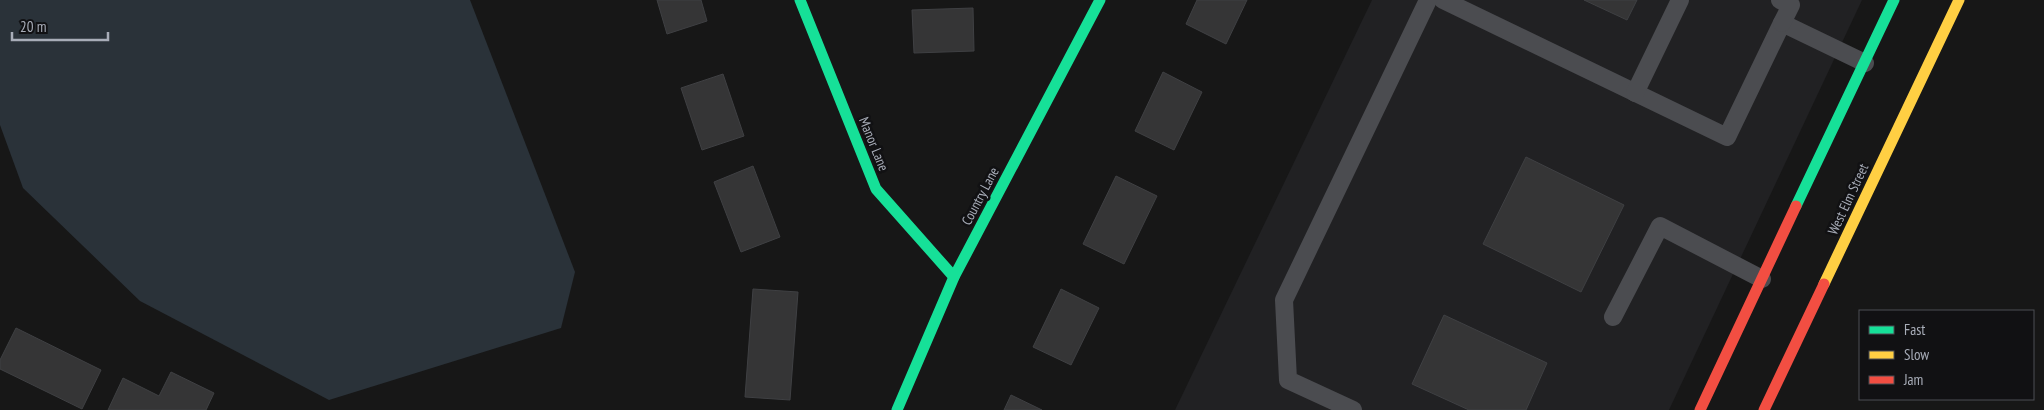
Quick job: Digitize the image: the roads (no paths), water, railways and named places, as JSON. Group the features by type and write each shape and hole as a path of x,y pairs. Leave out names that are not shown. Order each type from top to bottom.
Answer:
{"main road":[{"name":"Manor Lane","path":"800,0 876,189 954,277"},
{"name":"Country Lane","path":"896,410 954,277 1100,0"},
{"path":"1700,410 1894,0"},
{"name":"West Elm Street","path":"1764,410 1959,0"}],"lane":[{"path":"1353,410 1288,380 1284,300 1428,0"},
{"path":"1442,0 1728,137 1791,5 1780,0"},
{"path":"1635,93 1680,0"},
{"path":"1782,23 1864,63"},
{"path":"1613,317 1660,226 1762,280"}]}
